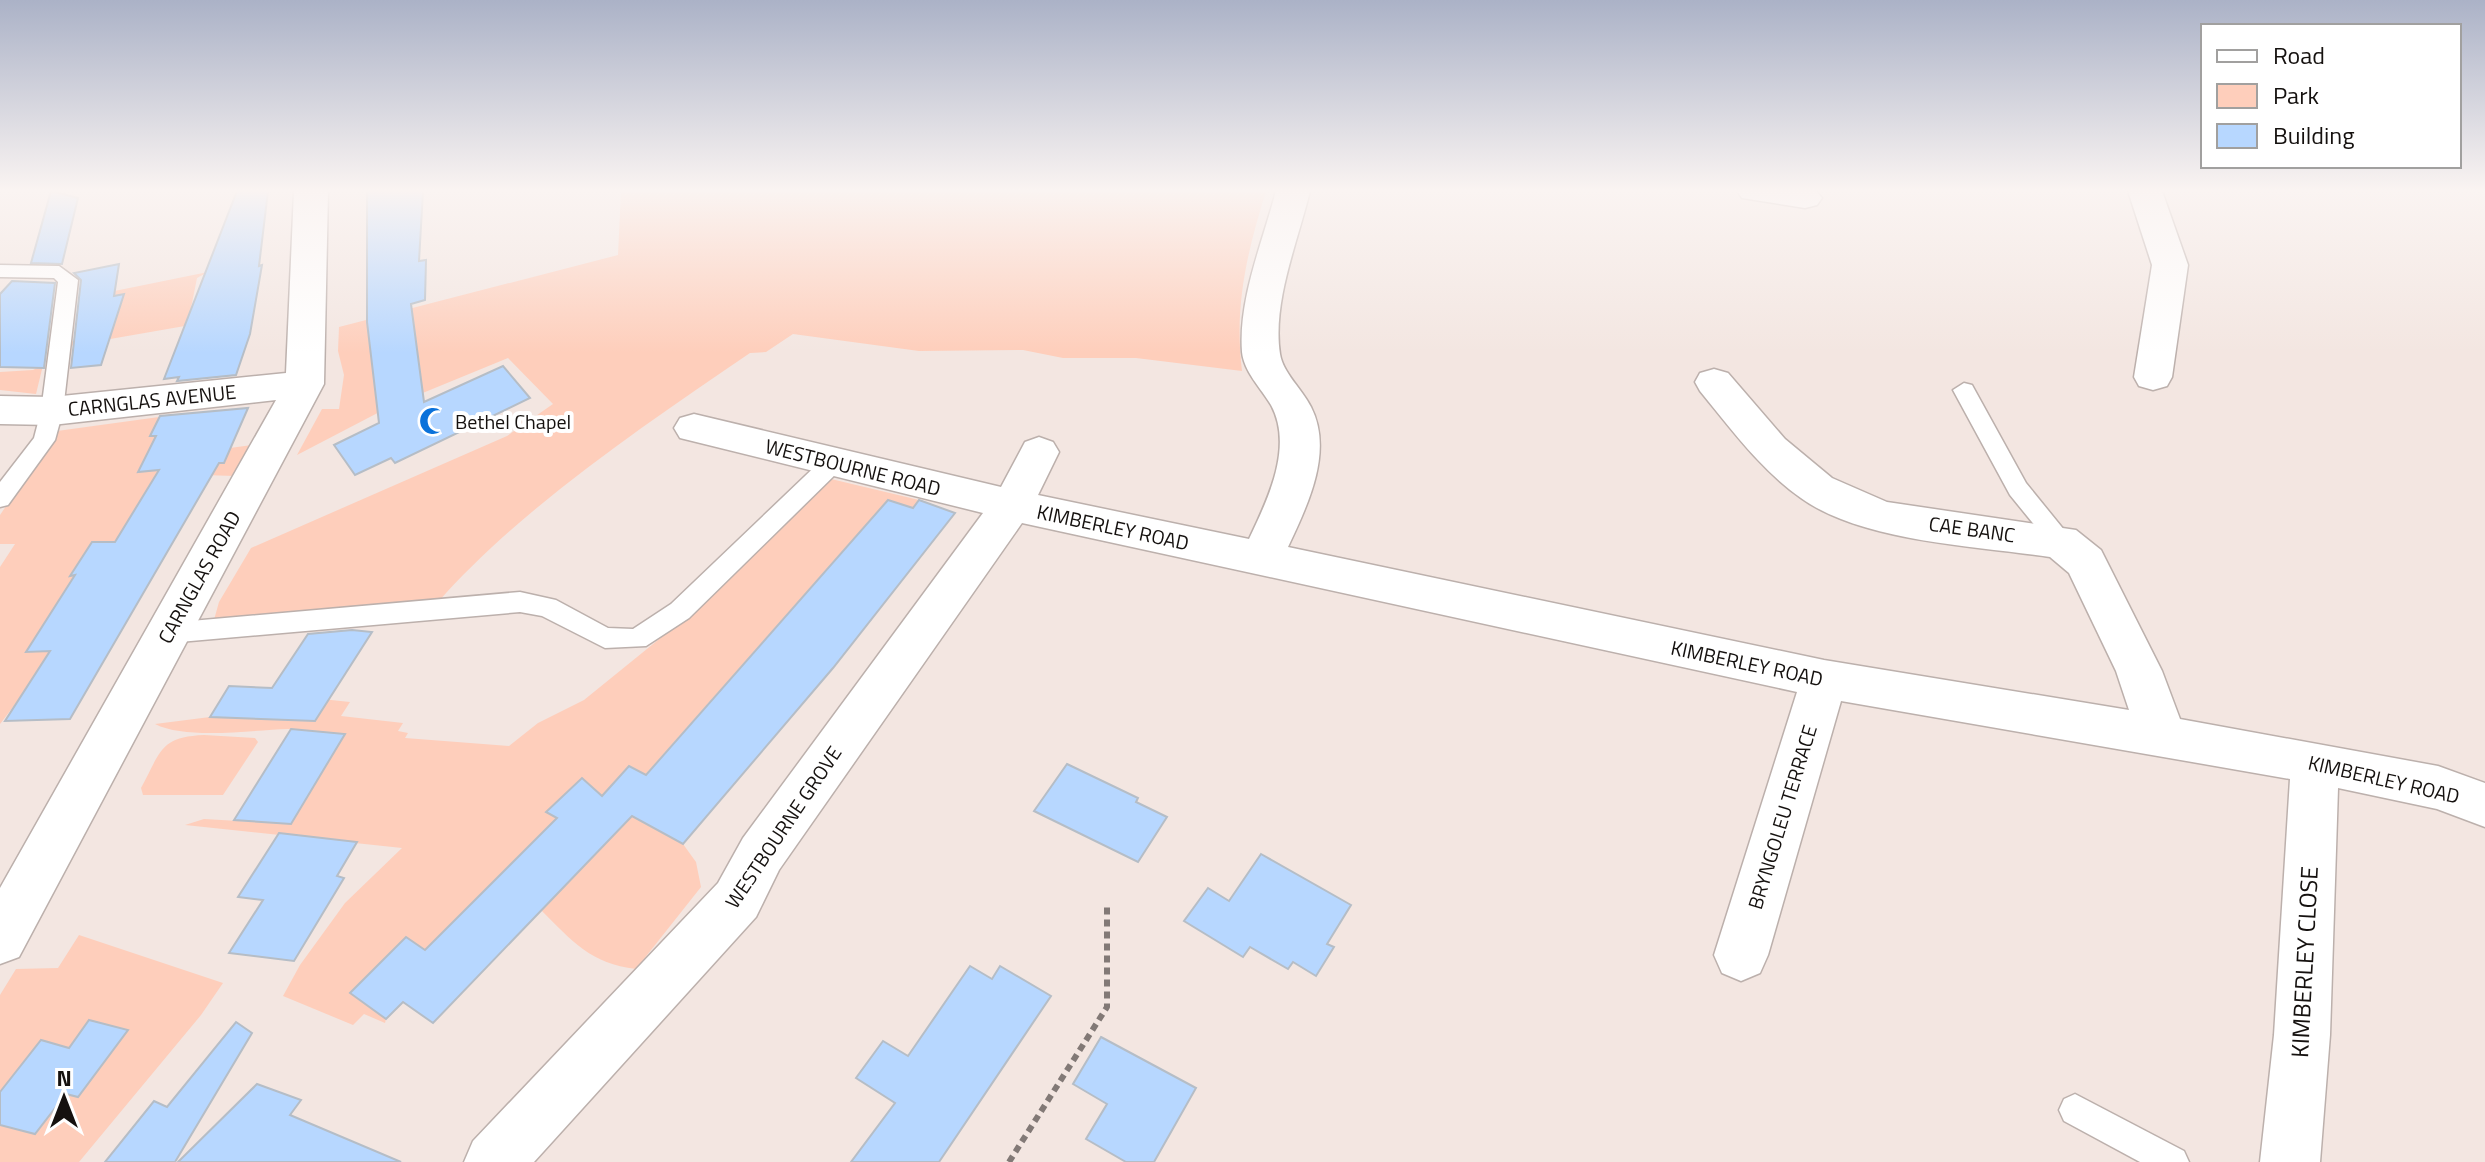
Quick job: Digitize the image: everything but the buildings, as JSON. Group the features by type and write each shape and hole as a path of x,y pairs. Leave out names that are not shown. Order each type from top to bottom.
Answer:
{"street":[{"name":"CARNGLAS ROAD","path":"0,939 305,384 309,245"},
{"path":"1261,559 1290,493 1300,440 1294,412 1261,356 1264,321 1281,245"},
{"path":"2153,377 2170,265 2163,245"},
{"name":"CAE BANC","path":"1714,382 1771,449 1817,489 1881,517 2061,542"},
{"name":"CARNGLAS AVENUE","path":"0,410 52,411 305,384"},
{"name":"WESTBOURNE ROAD","path":"694,428 1012,505"},
{"name":"WESTBOURNE GROVE","path":"494,1162 737,900 761,854 1012,505 1039,452"},
{"name":"KIMBERLEY ROAD","path":"1012,505 1824,679 2161,733 2315,762 2438,788 2485,805"},
{"path":"2061,542 2086,562 2139,671 2161,733"},
{"name":"BRYNGOLEU TERRACE","path":"1741,955 1824,679"},
{"name":"KIMBERLEY CLOSE","path":"2290,1162 2302,1035 2315,762"}],"lane":[{"path":"0,271 59,272 68,280 52,411 44,440 0,499"},
{"path":"1964,390 2018,489 2061,542"},
{"path":"168,633 520,602 547,607 605,638 637,639 680,611 834,462"},
{"path":"2075,1110 2173,1162"}],"path":[{"path":"1009,1162 1107,1007 1107,906"}],"green space":[{"path":"618,245 1251,245 1241,301 1242,371 1136,358 1063,358 1023,350 919,351 793,334 766,352 750,353 586,468 508,533 438,602 212,627 219,602 251,548 507,436 553,404 508,358 391,406 297,455 322,409 339,409 344,375 338,351 339,327 618,255","holes":["418,354 422,385 376,397"]},
{"path":"208,272 197,278 188,323 202,323 70,346 69,342 111,335 116,317 76,323 85,297"},
{"path":"43,365 36,394 0,390 0,372 33,370"},
{"path":"159,417 151,436 173,434 164,454 146,456 139,472 224,463 230,448 252,445 235,476 203,475 199,480 151,482 127,522 120,542 92,542 71,575 102,574 94,584 68,586 26,652 56,651 0,724 0,567 15,544 0,544 0,515 57,431"},
{"path":"831,479 919,500 913,508 888,500 866,527 881,545 856,536 645,775 629,766 613,783 644,823 683,844 696,862 701,887 636,969 594,956 573,941 541,910 628,819 582,778 546,812 578,829 534,841 425,950 406,938 350,993 386,1019 385,1023 364,1014 353,1025 283,996 300,965 345,903 402,848 185,825 204,819 291,824 345,734 288,729 201,733 168,729 155,724 210,717 250,719 265,693 350,702 341,716 403,723 398,731 408,733 405,738 509,746 538,723 584,700 679,623 753,548"},
{"path":"204,735 255,738 258,742 223,795 143,795 141,788 163,749 178,739"},
{"path":"79,935 223,983 201,1015 79,1162 0,1162 0,1125 36,1134 66,1094 78,1097 127,1031 90,1020 69,1048 0,1092 0,995 16,969 58,968"}],"place":[{"name":"Bethel Chapel","path":"433,421"}]}
